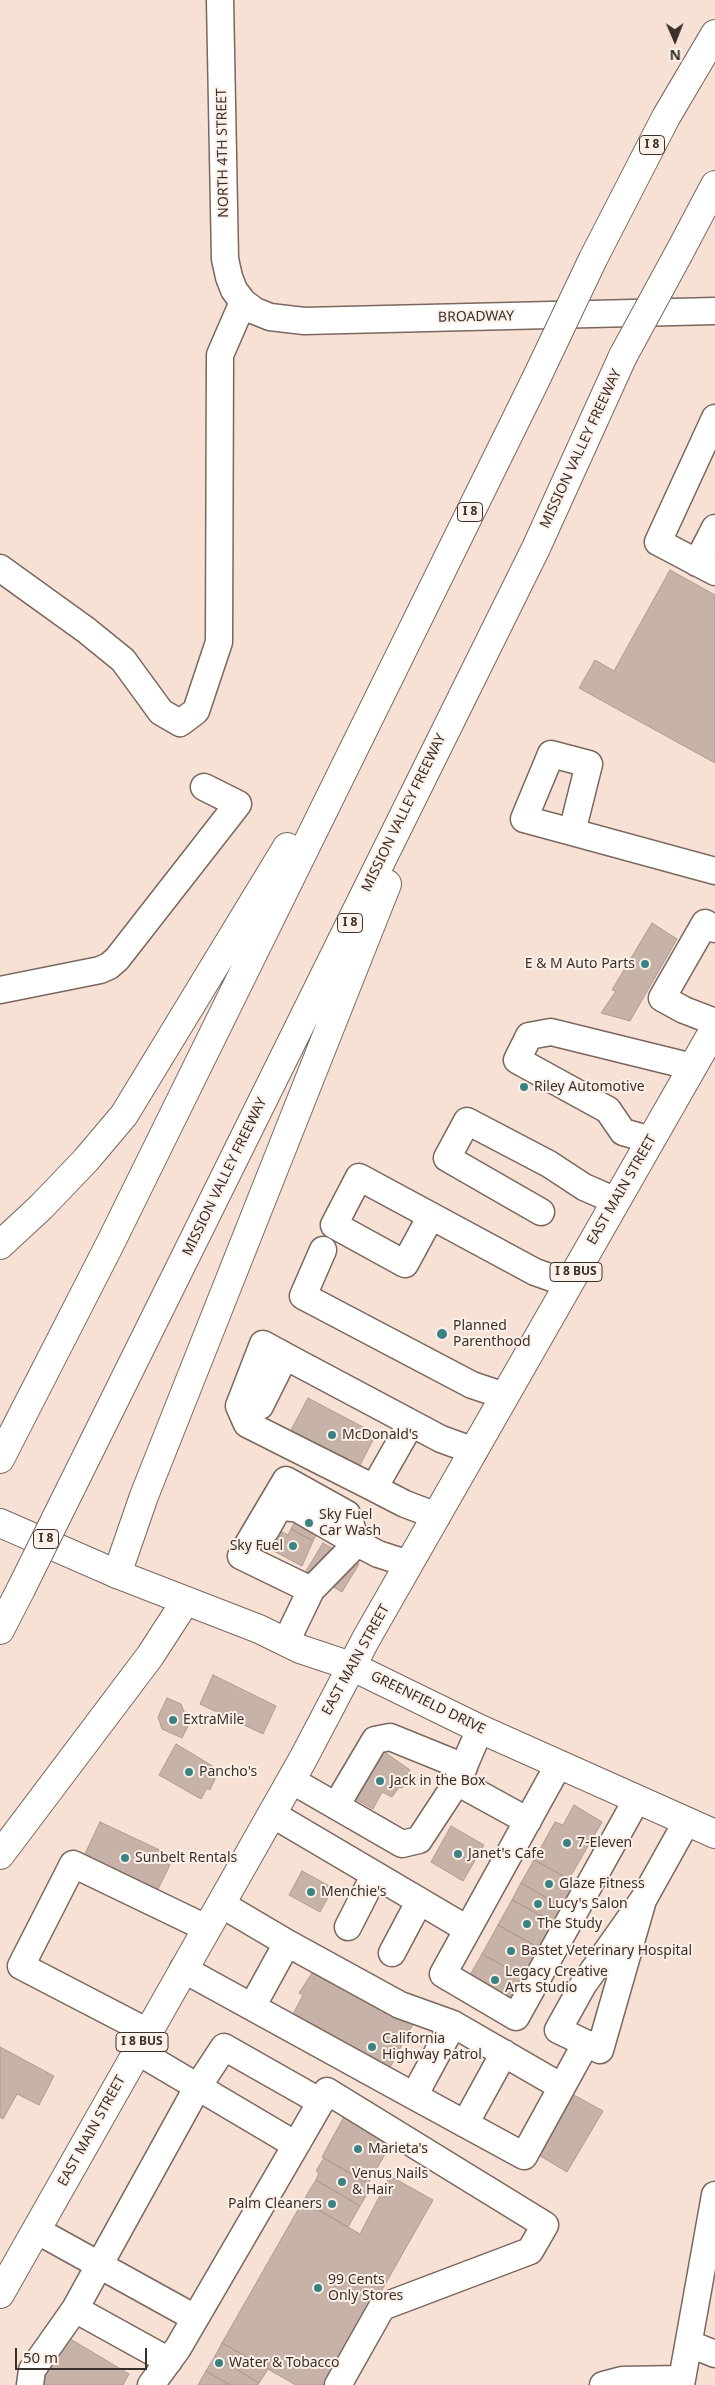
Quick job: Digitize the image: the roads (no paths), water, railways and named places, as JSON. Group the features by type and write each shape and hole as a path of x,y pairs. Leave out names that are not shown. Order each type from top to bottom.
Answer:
{"main road":[{"name":"I 8","path":"0,1459 110,1244 535,381 593,259 666,117 715,34"},
{"name":"MISSION VALLEY FREEWAY","path":"0,1630 536,548 624,356 715,185"},
{"path":"0,1245 80,1167 124,1115 277,864 405,643"},
{"path":"117,1574 144,1496 322,1051 452,718"},
{"name":"EAST MAIN STREET","path":"0,2294 272,1814 351,1666 715,1028"},
{"name":"GREENFIELD DRIVE","path":"0,1522 117,1574 351,1666 480,1729 715,1834"},
{"path":"0,1855 150,1656 186,1602"}],"street":[{"name":"NORTH 4TH STREET","path":"220,0 226,258 228,277 243,302"},
{"name":"BROADWAY","path":"243,302 255,311 270,317 304,321 715,311"},
{"path":"0,568 86,630 123,660 161,712 180,723 196,712 219,642 220,355 243,302"},
{"path":"715,418 658,542 706,567 715,528"},
{"path":"0,990 100,970 109,966 117,959 238,804 204,787"},
{"path":"572,832 715,871"},
{"path":"715,929 705,923 662,998 684,1010 715,1022"},
{"path":"651,1140 623,1132 608,1110 516,1060 529,1036 551,1032 693,1067"},
{"path":"541,1212 446,1158 466,1121 549,1164 584,1187 616,1201"},
{"path":"431,1216 535,1272 569,1284"},
{"path":"323,1250 303,1296 472,1385 505,1396"},
{"path":"437,1516 405,1504 247,1424 239,1406 263,1344 442,1439 474,1451"},
{"path":"260,1406 285,1356"},
{"path":"374,1488 411,1423"},
{"path":"311,1590 241,1556 286,1480 347,1514 357,1544 378,1554 409,1564"},
{"path":"286,1642 311,1590 357,1544"},
{"path":"291,1780 402,1844 410,1844 419,1840 460,1774 480,1729"},
{"path":"331,1851 343,1811 375,1740 390,1737 460,1774 528,1821"},
{"path":"559,1764 443,1974 516,2017 638,1799"},
{"path":"272,1814 331,1851 468,1929"},
{"path":"643,1900 600,2050 558,2030 583,1986 643,1900 687,1821"},
{"path":"206,1928 73,1864 21,1966 142,2041 197,2088 296,2145"},
{"path":"348,1927 374,1876"},
{"path":"392,1952 419,1902"},
{"path":"221,1904 400,2005 453,2024 562,2087"},
{"path":"252,2008 288,1943"},
{"path":"183,1969 524,2156 586,2044"},
{"path":"414,2096 453,2024"},
{"path":"30,2385 32,2370 75,2309 197,2088 224,2047 321,2102"},
{"path":"465,2124 504,2053"},
{"path":"151,2385 169,2361 196,2318 327,2091 545,2225 530,2251 382,2307 338,2385"},
{"path":"603,2385 622,2380 682,2382 715,2195"},
{"path":"36,2230 196,2318"},
{"path":"75,2309 169,2361"},
{"path":"690,2344 715,2354"}],"place":[{"name":"E & M Auto Parts","path":"645,964"},
{"name":"Riley Automotive","path":"524,1087"},
{"name":"Planned Parenthood","path":"442,1334"},
{"name":"McDonald's","path":"332,1435"},
{"name":"Sky Fuel Car Wash","path":"309,1523"},
{"name":"Sky Fuel","path":"293,1546"},
{"name":"ExtraMile","path":"173,1720"},
{"name":"Pancho's","path":"189,1772"},
{"name":"Jack in the Box","path":"380,1781"},
{"name":"7-Eleven","path":"567,1843"},
{"name":"Janet's Cafe","path":"458,1854"},
{"name":"Sunbelt Rentals","path":"125,1858"},
{"name":"Glaze Fitness","path":"549,1884"},
{"name":"Menchie's","path":"311,1892"},
{"name":"Lucy's Salon","path":"538,1904"},
{"name":"The Study","path":"527,1924"},
{"name":"Bastet Veterinary Hospital","path":"511,1951"},
{"name":"Legacy Creative Arts Studio","path":"495,1980"},
{"name":"California Highway Patrol","path":"372,2047"},
{"name":"Marieta's","path":"358,2149"},
{"name":"Venus Nails & Hair","path":"342,2182"},
{"name":"Palm Cleaners","path":"332,2204"},
{"name":"99 Cents Only Stores","path":"318,2288"},
{"name":"Water & Tobacco","path":"219,2363"}]}
